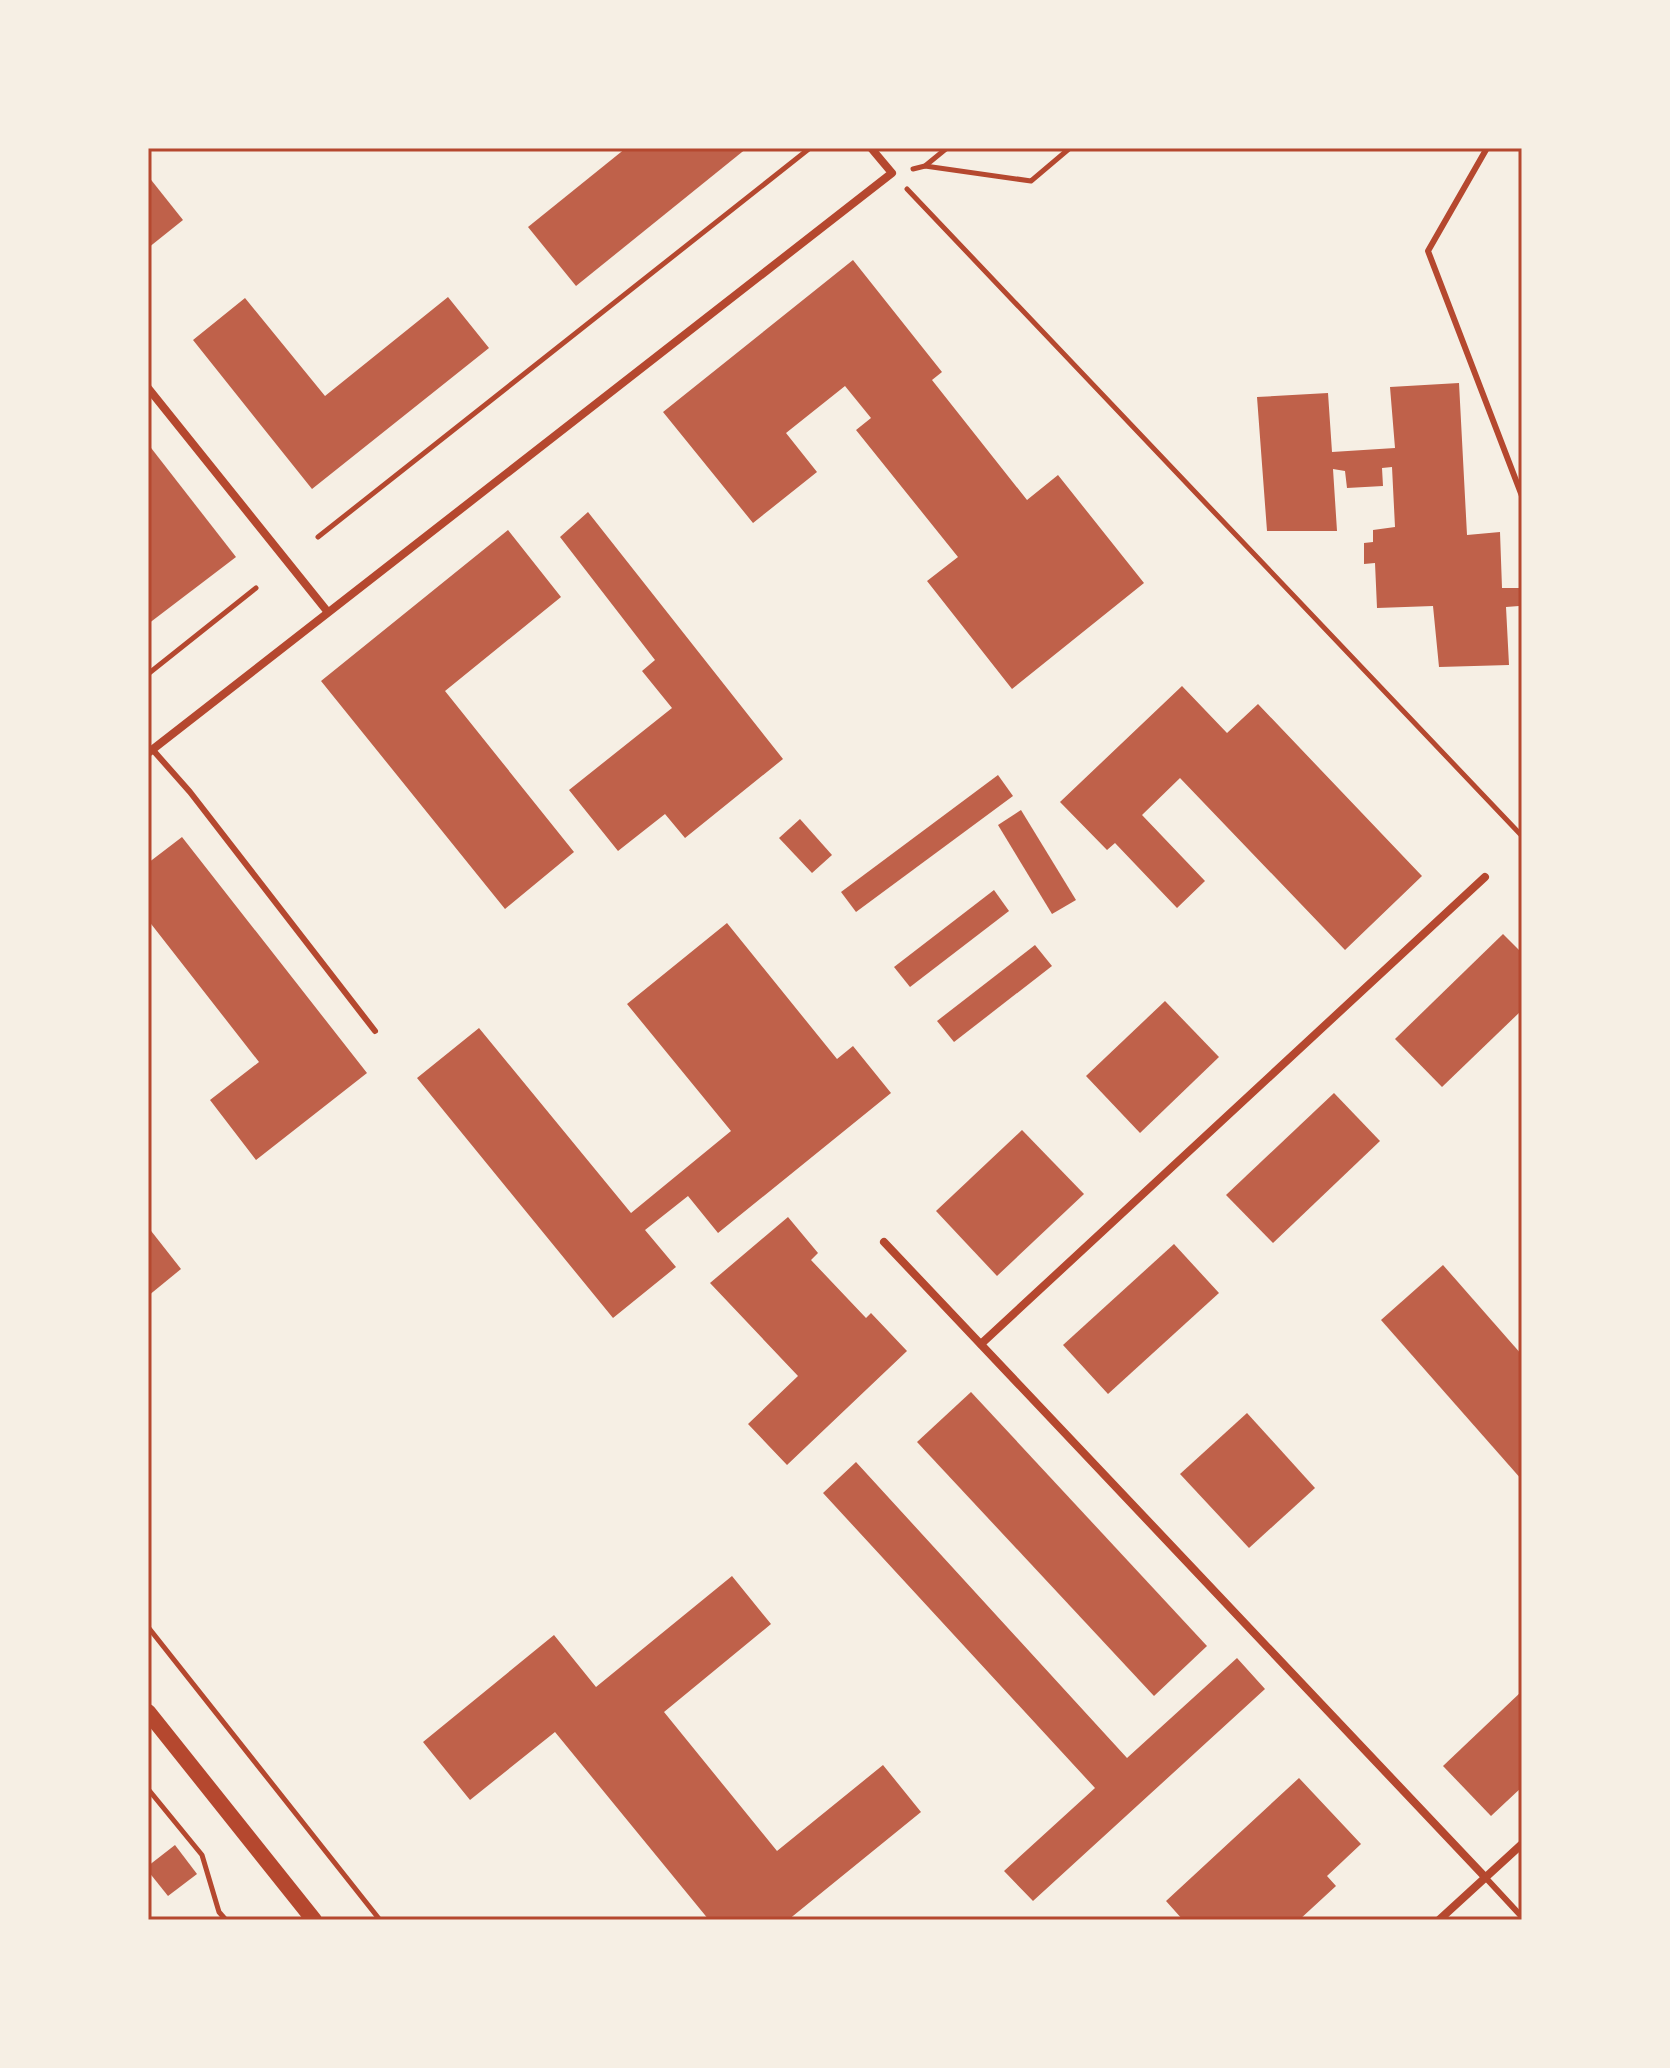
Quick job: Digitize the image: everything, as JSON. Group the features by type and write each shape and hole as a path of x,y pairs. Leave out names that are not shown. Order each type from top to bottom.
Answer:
{"main road":[{"path":"148,1712 314,1920"}],"street":[{"path":"150,751 892,173 871,148"},
{"path":"148,388 327,611"},
{"path":"981,1344 1485,877"},
{"path":"884,1242 1485,1877"},
{"path":"1439,1920 1522,1844"}],"lane":[{"path":"1487,148 1428,251 1522,496"},
{"path":"150,751 190,792 375,1031"},
{"path":"1485,1877 1522,1917"}],"path":[{"path":"318,537 810,148"},
{"path":"925,166 947,148"},
{"path":"892,173 925,166 1031,181 1070,148"},
{"path":"892,173 1522,836"},
{"path":"148,674 256,588"},
{"path":"148,1627 380,1920"},
{"path":"148,1789 202,1855 219,1912 226,1920"}],"building":[{"path":"626,148 747,148 576,286 528,227"},
{"path":"148,176 183,220 148,248"},
{"path":"853,260 942,372 932,380 1027,500 1058,475 1144,583 1012,689 927,581 958,557 856,430 871,418 845,386 786,433 817,472 753,523 663,412"},
{"path":"448,297 489,348 312,489 193,340 245,298 325,396"},
{"path":"1459,383 1467,535 1500,532 1502,588 1522,588 1522,613 1519,613 1519,606 1506,607 1509,665 1439,667 1433,606 1377,608 1375,563 1364,564 1364,543 1373,542 1373,530 1395,527 1392,467 1382,468 1383,486 1347,488 1345,471 1333,469 1337,531 1267,531 1257,397 1328,393 1332,452 1395,448 1390,387"},
{"path":"148,444 236,557 148,624"},
{"path":"588,512 783,759 685,838 665,814 618,851 569,790 672,708 642,671 655,660 560,537"},
{"path":"508,530 561,597 445,691 574,852 505,909 321,681"},
{"path":"1182,686 1227,733 1258,704 1422,876 1345,950 1180,778 1142,815 1205,881 1177,908 1115,843 1107,850 1060,802"},
{"path":"998,775 1013,796 856,912 841,892"},
{"path":"1021,810 1076,900 1052,914 998,825"},
{"path":"800,819 832,855 812,873 779,838"},
{"path":"182,837 367,1073 256,1160 210,1100 259,1062 148,920 148,863"},
{"path":"994,890 1009,911 910,987 894,967"},
{"path":"727,923 837,1059 853,1046 891,1093 718,1233 688,1196 645,1230 676,1267 613,1318 417,1078 479,1028 631,1213 731,1131 627,1004"},
{"path":"1503,934 1522,953 1522,1010 1442,1087 1395,1039"},
{"path":"1035,945 1052,966 954,1042 937,1021"},
{"path":"1165,1001 1219,1057 1140,1133 1086,1076"},
{"path":"1334,1093 1380,1141 1273,1243 1226,1195"},
{"path":"1022,1130 1084,1194 997,1276 936,1211"},
{"path":"788,1217 818,1253 811,1260 866,1318 871,1313 907,1351 787,1465 748,1424 798,1376 710,1283"},
{"path":"148,1227 181,1269 148,1296"},
{"path":"1174,1244 1219,1293 1108,1394 1063,1345"},
{"path":"1443,1265 1522,1355 1522,1480 1381,1320"},
{"path":"971,1392 1207,1646 1154,1696 917,1442"},
{"path":"1247,1413 1315,1488 1249,1548 1180,1474"},
{"path":"856,1462 1127,1758 1237,1658 1265,1689 1033,1901 1004,1871 1095,1788 823,1493"},
{"path":"732,1576 771,1624 664,1712 777,1851 883,1765 921,1812 788,1920 709,1920 555,1732 470,1800 423,1742 554,1635 596,1687"},
{"path":"1522,1691 1522,1787 1491,1816 1443,1766"},
{"path":"1299,1778 1361,1844 1327,1876 1336,1886 1299,1920 1183,1920 1166,1901"},
{"path":"175,1845 197,1874 168,1896 148,1871 148,1866"}]}
